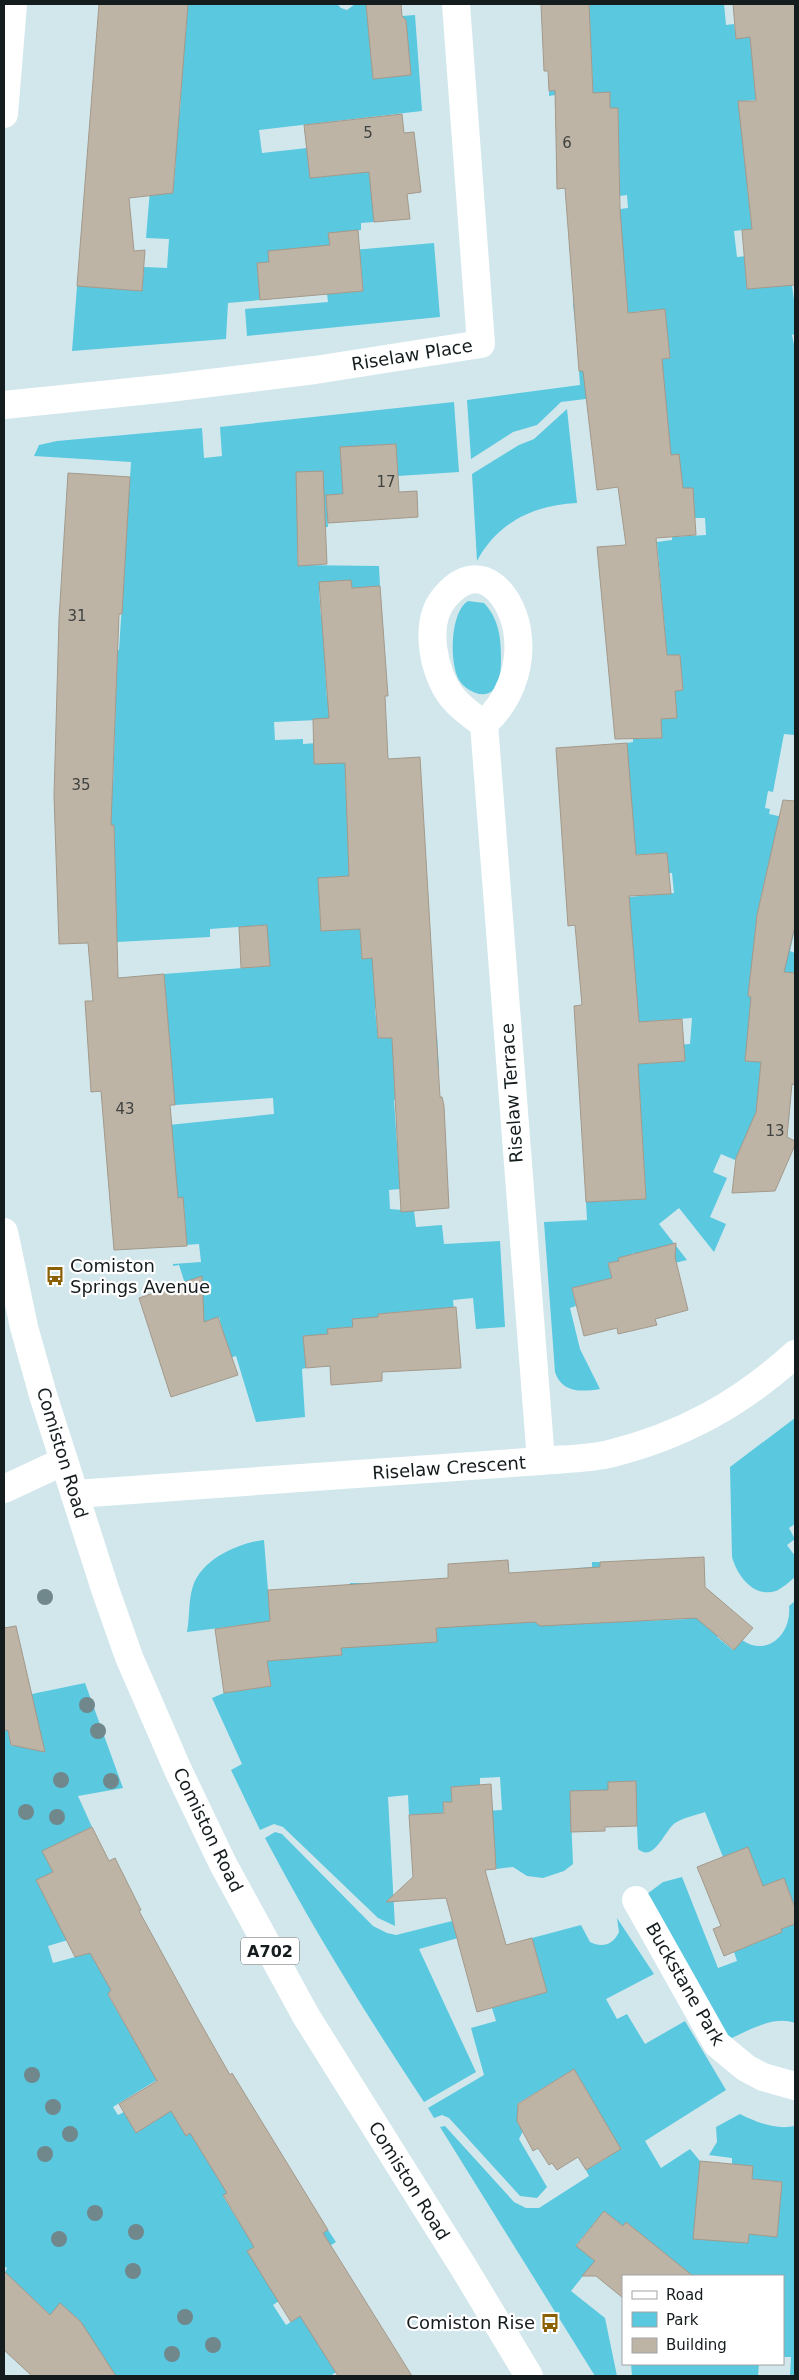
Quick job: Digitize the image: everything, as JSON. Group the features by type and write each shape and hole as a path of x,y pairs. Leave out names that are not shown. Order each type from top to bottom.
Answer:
{"street":[{"path":"4,114 13,4"},
{"name":"Riselaw Place","path":"4,405 169,388 316,370 481,344 456,4"},
{"path":"472,581 488,583 506,597 513,613 518,633 518,661 512,684 501,704 484,724 462,708 446,688 437,665 435,650 435,621 440,604 451,590 472,581"},
{"name":"Riselaw Terrace","path":"484,724 541,1461"},
{"name":"Comiston Road","path":"4,1232 24,1327 74,1494 129,1657 223,1864 306,2016 459,2260 529,2376"},
{"name":"Riselaw Crescent","path":"74,1494 541,1461 608,1454 670,1435 723,1410 768,1378 795,1354"},
{"path":"4,1489 64,1461"},
{"name":"Buckstane Park","path":"636,1900 717,2044 746,2068 763,2077 795,2086"}],"green space":[{"path":"188,4 337,4 347,10 355,4 366,4 373,79 411,75 406,20 402,16 415,15 422,111 259,130 262,153 307,148 310,178 349,174 348,162 376,159 380,196 372,198 374,222 361,223 361,230 329,233 330,252 434,243 440,317 247,336 245,309 328,302 327,294 363,291 361,264 325,267 323,246 269,251 269,262 257,264 260,300 228,303 226,339 72,351 77,286 142,291 144,267 167,268 169,239 146,238 150,189 173,191 176,159 152,157 156,110 180,111 182,79 159,78 162,30 186,32"},
{"path":"589,4 724,4 726,25 734,24 736,38 750,37 756,100 743,101 765,182 747,185 752,229 734,231 737,257 778,253 776,233 795,231 795,257 745,262 747,289 792,285 795,308 795,334 792,335 795,349 795,735 784,734 773,792 768,791 765,808 770,809 769,814 783,817 779,836 795,839 795,850 785,846 780,864 769,862 756,919 795,928 790,951 795,953 795,973 751,969 748,996 767,998 745,1061 761,1062 759,1081 770,1091 791,1092 789,1120 775,1115 752,1122 735,1160 721,1154 713,1172 727,1178 710,1217 726,1224 714,1252 679,1208 659,1224 687,1260 646,1270 635,1253 619,1258 619,1261 608,1263 612,1278 572,1288 576,1306 570,1308 580,1349 600,1389 586,1391 573,1390 562,1384 555,1372 544,1222 587,1220 586,1202 646,1199 638,1064 685,1061 684,1048 652,1050 652,1047 690,1044 692,1018 639,1022 629,897 674,893 672,873 642,875 669,871 667,853 624,855 629,774 627,743 633,742 633,739 662,738 661,724 633,724 675,691 683,690 680,655 667,655 657,542 672,540 672,537 706,535 705,518 695,518 692,488 641,491 656,457 658,390 561,402 537,425 513,432 471,459 467,400 580,385 579,371 670,358 665,309 582,317 583,322 575,322 573,304 620,209 628,208 627,195 620,196 618,108 555,109 555,95 549,96 549,91 593,89"},
{"path":"454,402 459,472 398,476 396,444 340,448 343,494 326,495 328,527 298,528 325,549 297,550 298,565 379,566 380,586 352,588 351,580 335,581 319,591 321,617 334,616 337,666 325,667 327,699 339,699 361,718 274,722 275,740 303,739 303,744 345,741 357,762 358,777 345,777 346,793 374,841 348,843 349,876 318,878 319,896 350,894 350,899 319,901 321,931 360,929 362,959 383,957 374,984 374,991 385,990 375,1009 378,1038 392,1038 392,1045 409,1037 437,1035 439,1069 407,1099 394,1100 400,1189 389,1190 390,1209 414,1211 416,1227 442,1225 444,1244 500,1241 505,1327 476,1329 473,1298 453,1300 455,1320 419,1310 378,1314 378,1317 353,1319 353,1327 328,1329 330,1366 324,1367 321,1335 303,1336 306,1368 302,1369 305,1417 256,1422 236,1356 217,1362 223,1380 217,1382 204,1341 224,1335 219,1317 198,1324 179,1265 173,1266 173,1264 201,1262 199,1244 172,1246 186,1228 183,1198 160,1199 130,1129 274,1114 273,1098 175,1105 164,974 269,966 268,947 240,949 240,945 267,943 266,925 210,929 210,937 117,942 114,825 71,826 70,811 54,812 54,807 113,786 117,664 88,649 119,650 131,462 34,456 39,445 57,441 202,428 204,458 222,456 220,427"},
{"path":"567,409 577,503 546,507 519,518 495,536 477,561 472,474 519,445 534,439"},
{"path":"468,601 484,603 496,622 500,637 501,664 499,679 494,689 485,694 475,693 462,684 456,672 454,662 453,638 455,626 462,607"},
{"path":"795,1418 795,1524 789,1528 795,1539 787,1545 795,1556 795,1577 776,1591 760,1591 753,1588 742,1578 732,1557 730,1467"},
{"path":"264,1540 270,1615 289,1614 318,1657 341,1655 341,1646 354,1636 350,1583 374,1583 370,1646 437,1642 433,1579 521,1607 582,1623 579,1568 592,1567 592,1562 600,1562 602,1592 615,1622 688,1619 688,1602 725,1604 709,1622 720,1633 717,1637 733,1650 742,1640 752,1645 761,1646 776,1640 787,1625 789,1606 795,1601 795,1908 784,1878 763,1886 748,1847 723,1857 705,1812 675,1823 659,1844 649,1852 638,1849 635,1781 608,1782 609,1827 605,1827 603,1790 570,1792 573,1864 564,1871 543,1878 527,1876 513,1867 496,1869 494,1839 481,1811 502,1810 500,1777 480,1778 480,1785 451,1787 452,1802 443,1802 443,1813 409,1815 408,1795 388,1797 395,1926 378,1918 283,1827 274,1824 260,1830 231,1770 242,1764 212,1698 224,1693 271,1686 261,1623 187,1632 191,1592 204,1568 213,1560 232,1549"},
{"path":"85,1683 123,1788 78,1796 92,1827 43,1851 53,1872 37,1880 78,1937 48,1946 53,1963 90,1953 111,1990 108,1995 124,2023 129,2023 133,2030 130,2033 136,2044 141,2045 160,2078 113,2107 118,2115 124,2112 136,2132 171,2111 186,2135 190,2133 220,2181 230,2191 223,2196 238,2221 282,2258 328,2230 336,2242 269,2284 279,2301 273,2305 286,2325 302,2315 320,2348 366,2354 330,2376 110,2376 114,2374 99,2350 58,2376 53,2376 43,2362 81,2322 61,2304 50,2315 25,2291 4,2313 4,2274 7,2268 4,2266 4,1731 8,1730 11,1746 21,1744 32,1694"},
{"path":"275,1832 282,1834 373,1926 387,1933 396,1935 496,1910 458,1938 419,1949 476,2072 424,2102 341,1972 283,1872 265,1838"},
{"path":"682,1877 718,1968 737,1961 734,1952 782,1932 781,1929 795,1924 795,2023 787,2021 770,2022 729,2039 647,1894 663,1882"},
{"path":"617,1918 654,1974 606,1999 617,2019 627,2014 645,2044 685,2021 726,2090 645,2141 661,2168 690,2149 700,2161 695,2216 726,2219 724,2241 748,2243 749,2234 777,2237 782,2182 752,2179 753,2166 732,2164 732,2158 709,2155 717,2142 716,2127 740,2114 767,2125 795,2126 795,2376 790,2376 791,2357 784,2357 784,2275 664,2275 675,2262 626,2222 623,2226 604,2211 576,2245 595,2261 571,2291 605,2318 617,2376 595,2376 440,2127 445,2126 514,2202 526,2208 539,2208 589,2176 586,2170 607,2158 590,2128 604,2120 574,2069 517,2104 521,2111 517,2113 517,2121 519,2126 525,2127 519,2139 547,2187 537,2198 520,2196 449,2118 442,2115 434,2118 428,2108 484,2075 471,2028 496,2021 492,2008 547,1992 532,1938 581,1925 590,1942 603,1945 614,1940 619,1932"},
{"path":"631,2365 759,2365 758,2376 632,2376"}],"building":[{"path":"99,4 188,4 173,193 129,198 134,251 145,250 142,291 77,286"},
{"path":"366,4 401,4 402,16 406,20 411,75 373,79"},
{"path":"541,4 589,4 593,93 610,92 610,108 618,108 620,209 628,313 665,309 670,358 662,359 671,455 679,454 683,488 693,488 696,535 656,538 667,655 680,655 683,690 675,691 677,718 661,719 662,738 615,739 597,547 626,545 618,487 597,490 583,371 579,371 565,188 557,189 555,90 549,91 548,71 544,71"},
{"path":"733,4 795,4 795,285 747,289 742,230 752,229 738,101 756,101 750,37 736,39"},
{"path":"402,114 404,133 414,132 421,192 407,194 410,219 374,222 369,172 310,178 304,125"},
{"path":"358,230 363,291 260,300 257,263 269,262 268,251 330,245 328,233"},
{"path":"396,444 399,492 417,491 418,517 328,523 326,495 343,494 340,447"},
{"path":"323,471 327,564 298,566 296,472"},
{"path":"68,473 130,477 122,614 119,614 111,825 114,825 118,978 164,974 175,1105 170,1105 178,1198 183,1197 187,1246 114,1250 101,1091 91,1092 85,1001 93,1001 88,943 59,944 54,796 59,619"},
{"path":"351,580 352,588 380,586 388,696 385,696 388,759 420,757 440,1097 442,1097 444,1106 449,1208 401,1212 392,1038 378,1038 372,958 362,959 360,929 321,931 318,878 349,876 345,763 314,764 313,719 329,718 319,582"},
{"path":"627,743 636,855 667,853 671,894 629,896 639,1022 682,1019 685,1061 638,1064 646,1199 586,1202 574,1006 582,1005 575,925 568,926 556,748"},
{"path":"783,800 795,801 795,926 784,972 795,973 795,1085 792,1084 787,1137 795,1141 795,1145 775,1191 732,1193 736,1158 756,1112 761,1062 745,1061 751,997 748,996 757,915"},
{"path":"267,925 270,966 241,968 239,927"},
{"path":"676,1243 675,1257 688,1310 655,1319 657,1325 618,1334 617,1328 584,1336 572,1288 612,1278 608,1263 619,1261 618,1258"},
{"path":"202,1276 204,1322 218,1317 238,1375 171,1397 139,1298"},
{"path":"456,1307 461,1368 382,1372 382,1381 331,1385 330,1366 306,1368 303,1336 328,1334 327,1329 353,1327 352,1319 378,1317 378,1314"},
{"path":"704,1557 705,1587 753,1628 734,1650 696,1618 540,1626 535,1622 436,1628 437,1642 341,1648 342,1655 267,1661 271,1686 224,1693 215,1629 270,1621 268,1590 448,1578 448,1564 508,1560 509,1573 600,1567 600,1562"},
{"path":"16,1626 45,1752 11,1745 8,1730 4,1731 4,1628"},
{"path":"636,1781 637,1826 605,1827 605,1831 571,1832 570,1791 608,1790 608,1782"},
{"path":"491,1784 496,1869 485,1870 506,1945 532,1938 547,1992 477,2012 446,1898 386,1902 413,1877 409,1815 444,1813 443,1802 452,1802 451,1787"},
{"path":"92,1827 109,1861 115,1858 141,1910 139,1911 230,2075 232,2073 328,2230 323,2233 412,2376 338,2376 300,2316 291,2322 247,2251 254,2247 223,2195 227,2193 190,2133 186,2136 171,2111 136,2133 119,2104 157,2081 108,1994 111,1990 90,1953 75,1957 36,1880 53,1872 42,1851"},
{"path":"748,1847 763,1886 784,1878 795,1908 795,1924 781,1929 782,1932 724,1956 713,1929 721,1926 697,1867"},
{"path":"574,2069 621,2149 586,2170 578,2157 557,2170 552,2163 549,2165 538,2148 533,2151 517,2121 518,2104"},
{"path":"700,2161 753,2166 752,2179 782,2182 777,2237 749,2234 748,2243 693,2239"},
{"path":"604,2211 623,2226 626,2222 692,2275 622,2275 622,2297 596,2276 582,2276 595,2261 576,2246"},
{"path":"4,2271 50,2315 60,2303 81,2322 116,2376 32,2376 4,2350"}],"place":[{"name":"Comiston Springs Avenue","path":"55,1276"},
{"name":"Comiston Rise","path":"550,2323"}]}
